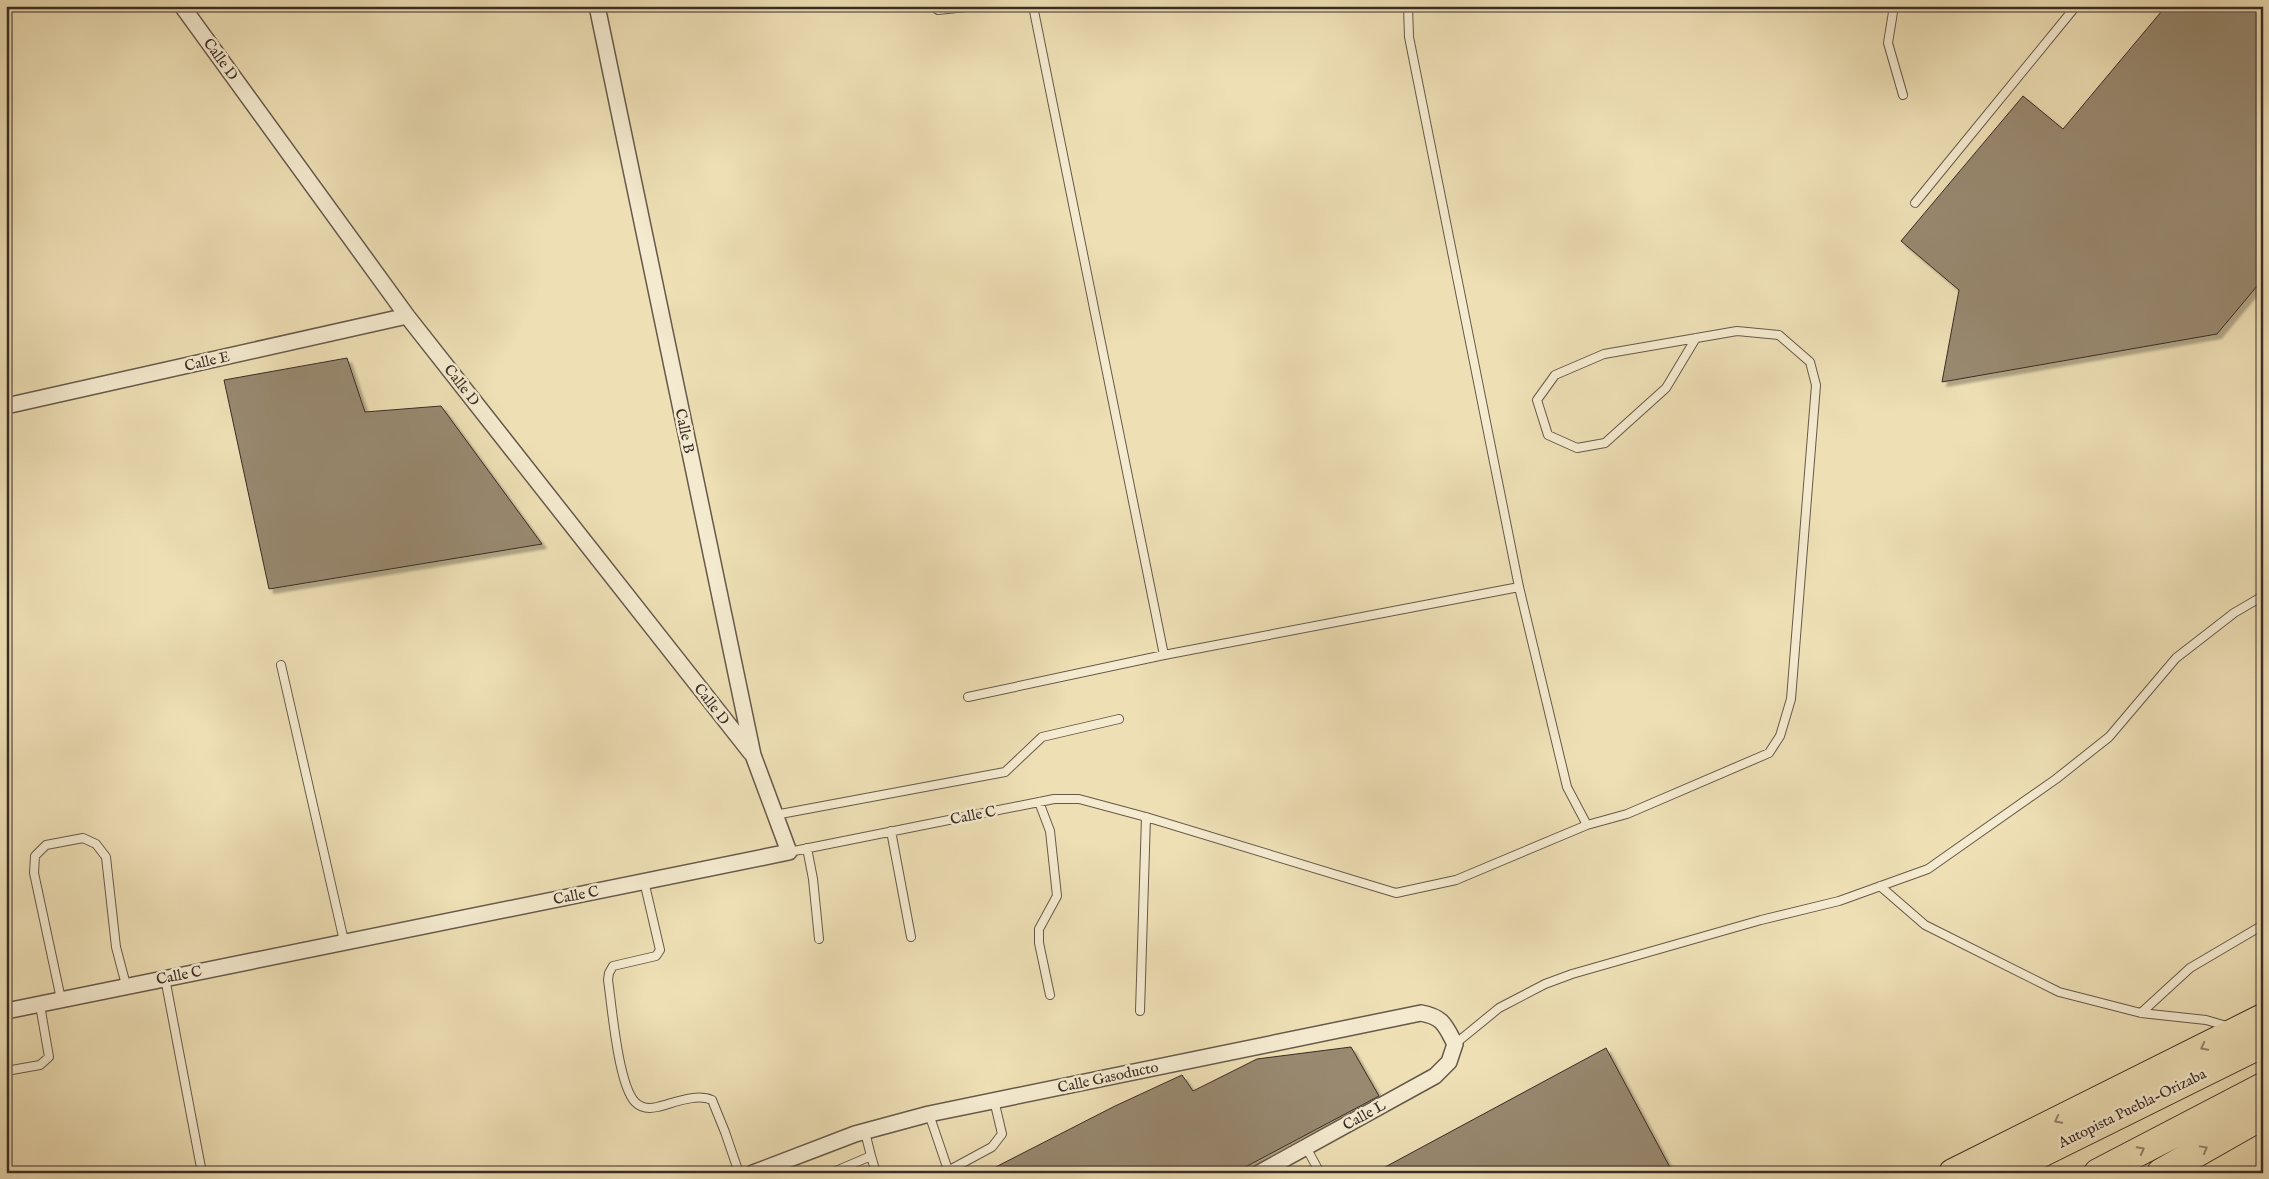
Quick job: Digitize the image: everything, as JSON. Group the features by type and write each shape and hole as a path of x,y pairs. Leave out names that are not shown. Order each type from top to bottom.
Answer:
{"highway":[{"path":"1953,1173 2263,1018"},
{"name":"Autopista Puebla-Orizaba","path":"2001,1173 2263,1042"},
{"path":"2036,1173 2263,1057"},
{"path":"2098,1173 2263,1087"},
{"path":"2161,1173 2263,1115"}],"street":[{"name":"Calle D","path":"182,6 407,316 753,755"},
{"name":"Calle B","path":"597,6 753,755 789,852"},
{"name":"Calle E","path":"6,406 407,316"},
{"name":"Calle C","path":"6,1011 126,985 789,852"},
{"name":"Calle Gasoducto","path":"753,1173 855,1134 929,1114 1421,1013 1436,1016 1445,1024 1455,1044"},
{"name":"Calle L","path":"1259,1173 1435,1076 1449,1062 1455,1044"}],"lane":[{"path":"932,6 938,10 976,6"},
{"path":"1033,6 1164,655"},
{"path":"1408,6 1409,37 1519,587 1567,786 1587,825"},
{"path":"1894,6 1888,43 1902,94"},
{"path":"1915,203 2076,6"},
{"name":"Calle C","path":"789,852 891,830 1054,799 1079,799 1146,817 1396,893 1456,880 1587,825 1627,814 1769,753 1780,736 1791,699 1816,385 1810,362 1779,335 1737,331 1696,338 1604,354 1554,375 1537,400 1548,435 1577,448 1605,443 1666,388 1696,338"},
{"path":"968,697 1164,655 1519,587"},
{"path":"1455,1044 1499,1008 1563,977 1761,920 1840,901 1928,869 2056,779 2109,737 2176,658 2234,613 2263,596"},
{"path":"281,664 344,941"},
{"path":"775,815 1005,772 1042,737 1119,718"},
{"path":"1039,802 1050,831 1057,896 1039,929 1039,943 1050,995"},
{"path":"1140,1011 1146,817"},
{"path":"891,830 911,938"},
{"path":"61,999 34,873 35,856 46,845 83,838 96,844 106,857 116,947 126,985"},
{"path":"806,848 812,879 818,939"},
{"path":"644,881 660,950 656,956 613,966 608,980 623,1076 635,1102 644,1107 654,1108 703,1096 712,1100 739,1173"},
{"path":"1880,886 1925,925 2059,992 2141,1013 2206,1020 2239,1030"},
{"path":"2141,1013 2190,968 2263,925"},
{"path":"165,978 202,1173"},
{"path":"6,1071 40,1065 50,1057 40,1005"},
{"path":"929,1114 946,1172 992,1147 1002,1134 994,1100"},
{"path":"865,1132 876,1173"},
{"path":"1306,1147 1320,1173"},
{"path":"831,1173 871,1156"}],"building":[{"path":"2166,6 2263,6 2263,279 2217,334 1942,382 1959,290 1901,241 2023,96 2063,129"},
{"path":"347,358 365,412 441,406 542,544 269,589 224,380"},
{"path":"1351,1047 1379,1096 1234,1173 984,1173 1115,1106 1182,1075 1193,1091 1257,1059"},
{"path":"1606,1048 1673,1173 1374,1173"}]}
